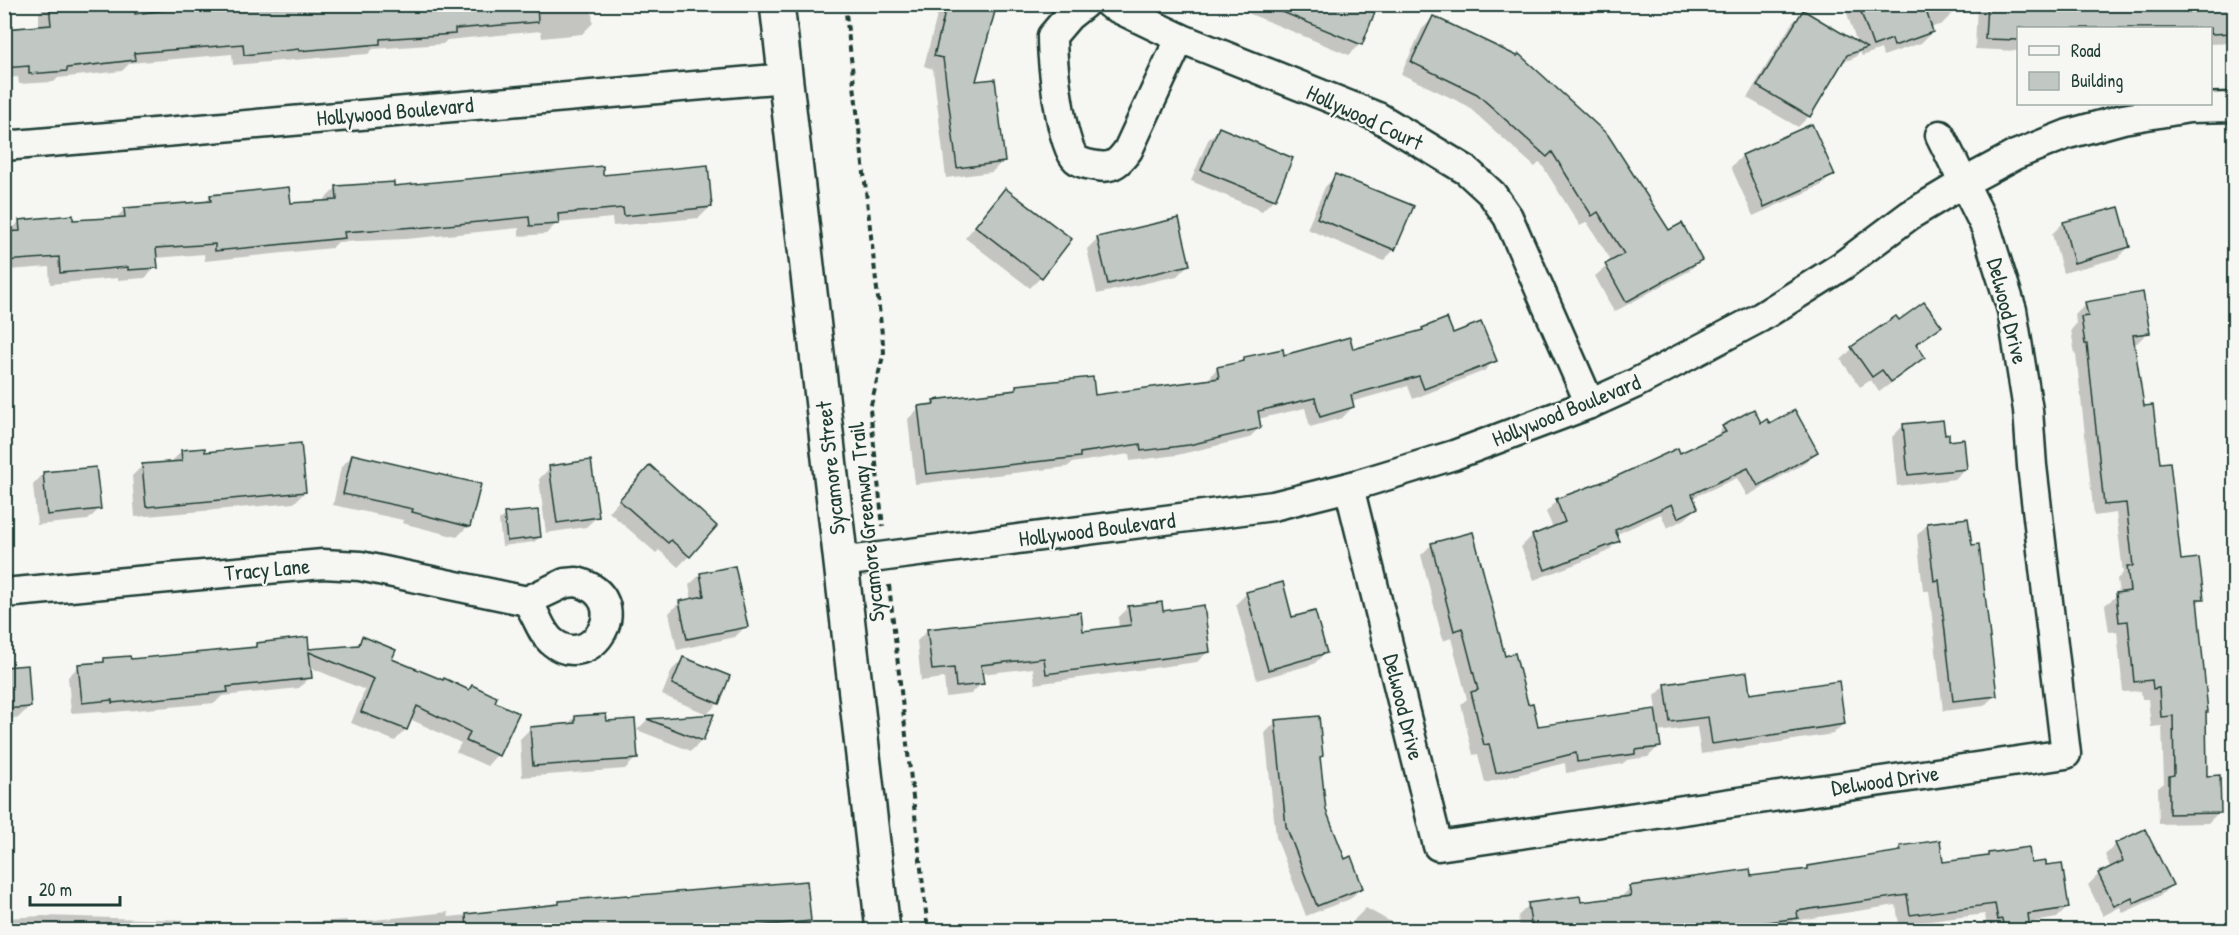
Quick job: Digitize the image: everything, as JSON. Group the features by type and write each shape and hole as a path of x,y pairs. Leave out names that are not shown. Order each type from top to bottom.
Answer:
{"street":[{"name":"Sycamore Street","path":"777,4 883,930"},
{"path":"1084,4 1069,16 1052,36 1052,60 1063,125 1071,152 1077,160 1088,165 1103,167 1119,163 1128,150 1179,38"},
{"name":"Hollywood Court","path":"1109,4 1179,38 1378,117 1466,170 1492,194 1508,218 1590,404"},
{"name":"Hollywood Boulevard","path":"4,146 786,78"},
{"name":"Hollywood Boulevard","path":"841,562 1273,506 1349,487 1454,455 1590,404 1634,384 1761,317 1842,266 1910,215 2015,155 2068,134 2123,119 2189,108 2235,107"},
{"name":"Delwood Drive","path":"1349,487 1438,846 2066,754 2021,358 2012,310 1986,228 1940,135"},
{"name":"Tracy Lane","path":"4,593 323,564 360,566 527,601"}],"path":[{"name":"Sycamore Greenway Trail","path":"845,4 884,352 870,409 928,930"}],"building":[{"path":"49,4 135,4 135,14 211,4 276,4 276,7 308,4 537,4 538,22 455,29 455,34 380,39 380,44 299,51 299,49 244,55 243,44 134,53 135,60 67,68 67,71 29,74 29,66 4,68 4,29 51,25"},
{"path":"947,4 997,4 976,81 995,79 1005,162 957,168 943,58 934,56"},
{"path":"1263,4 1378,4 1362,45"},
{"path":"1858,4 1924,4 1933,32 1894,46 1892,39 1873,46"},
{"path":"1987,4 2235,4 2235,33 2212,34 2212,27 2017,27 2017,40 1985,39"},
{"path":"1803,10 1867,48 1847,55 1810,117 1757,86"},
{"path":"1433,16 1517,56 1519,54 1608,135 1669,230 1682,223 1702,260 1626,302 1605,264 1624,254 1598,212 1592,216 1552,152 1547,157 1477,94 1411,62"},
{"path":"1812,124 1835,175 1764,207 1742,155"},
{"path":"1219,127 1293,158 1275,200 1201,170"},
{"path":"708,165 712,207 624,216 623,208 558,214 559,224 530,226 529,217 417,228 344,232 345,238 215,251 215,244 156,248 158,268 128,270 128,267 60,273 59,257 4,261 4,232 20,231 19,220 73,215 73,220 125,217 124,208 211,201 210,195 289,187 291,203 337,200 336,186 394,182 394,186 603,166 603,175"},
{"path":"1335,174 1414,206 1395,250 1317,218"},
{"path":"1005,188 1072,239 1042,278 975,226"},
{"path":"2119,207 2130,247 2074,263 2063,222"},
{"path":"1179,218 1190,265 1108,284 1097,237"},
{"path":"2143,292 2150,333 2133,335 2144,406 2153,405 2160,463 2170,462 2181,560 2199,558 2204,599 2197,599 2208,712 2206,712 2207,776 2220,775 2221,813 2169,814 2169,776 2174,775 2173,716 2161,717 2159,688 2153,689 2152,680 2134,682 2128,621 2119,622 2116,593 2130,591 2127,566 2133,566 2126,503 2104,505 2087,344 2085,344 2081,317 2088,316 2085,302"},
{"path":"1924,302 1942,326 1916,344 1925,357 1891,382 1882,370 1872,377 1851,347 1896,316 1899,320"},
{"path":"1447,318 1453,333 1481,322 1497,361 1424,389 1419,376 1351,395 1354,407 1320,417 1315,398 1258,411 1261,428 1189,445 1141,451 1140,444 1080,453 1080,457 926,474 918,406 934,404 933,400 1016,390 1016,385 1093,377 1095,395 1219,378 1217,367 1244,361 1244,357 1283,349 1284,355 1350,337 1353,349 1423,330 1422,328"},
{"path":"1754,409 1761,423 1767,419 1770,424 1795,410 1818,452 1758,486 1748,468 1692,494 1698,508 1678,518 1672,504 1615,530 1620,541 1545,570 1532,535 1565,522 1556,499 1613,478 1678,448 1680,453 1726,432 1722,426"},
{"path":"1943,420 1945,435 1949,434 1949,441 1964,439 1967,469 1908,475 1903,424"},
{"path":"301,443 306,492 146,507 142,464 182,461 181,450 205,448 205,452"},
{"path":"352,454 481,484 470,527 412,512 413,509 343,494"},
{"path":"591,460 599,517 557,523 549,466"},
{"path":"650,465 717,526 690,557 671,540 668,543 619,500"},
{"path":"96,467 101,509 47,515 43,472"},
{"path":"538,510 541,537 507,541 504,513"},
{"path":"1968,518 1972,545 1979,544 1997,696 1953,701 1939,580 1934,581 1927,523"},
{"path":"1473,532 1505,656 1515,653 1528,704 1533,703 1538,726 1655,709 1661,747 1635,750 1635,754 1577,762 1576,753 1496,773 1489,744 1484,745 1471,692 1478,690 1462,628 1454,631 1431,543"},
{"path":"735,566 748,627 687,639 679,601 704,596 700,573"},
{"path":"1283,582 1292,617 1315,611 1327,653 1268,670 1246,592"},
{"path":"1162,602 1163,611 1204,605 1210,652 1046,674 1044,658 981,665 984,684 956,687 954,668 932,670 927,629 1081,612 1083,631 1131,625 1128,606"},
{"path":"362,636 396,650 392,659 469,690 472,685 497,697 495,702 519,713 499,756 466,741 470,732 417,706 407,730 361,712 374,679 309,652 312,678 227,687 228,692 112,703 112,700 82,703 78,664 104,662 104,658 130,656 131,659 256,647 256,643 308,637 309,649 359,645"},
{"path":"683,657 730,676 719,704 672,684"},
{"path":"28,665 31,707 4,709 4,667"},
{"path":"1747,672 1750,694 1839,681 1845,724 1712,744 1708,717 1670,722 1665,684"},
{"path":"606,714 607,721 635,719 638,759 533,766 530,727 575,723 575,716"},
{"path":"714,714 703,741 647,719"},
{"path":"1319,716 1323,756 1320,757 1326,810 1345,859 1351,856 1363,888 1317,906 1286,826 1275,720"},
{"path":"2145,829 2173,885 2134,903 2132,898 2114,906 2098,873 2123,861 2115,843"},
{"path":"1940,840 1943,862 1988,856 1988,853 2029,847 2031,863 2046,861 2046,865 2062,863 2069,908 2028,914 2030,930 2004,930 2002,919 1998,920 1995,904 1910,915 1907,895 1797,911 1798,918 1710,930 1532,930 1528,903 1580,896 1581,902 1631,896 1629,886 1750,869 1751,876 1808,869 1808,866 1901,851 1900,846"},
{"path":"807,881 811,921 717,930 467,930 466,914 559,904 559,901"}]}
